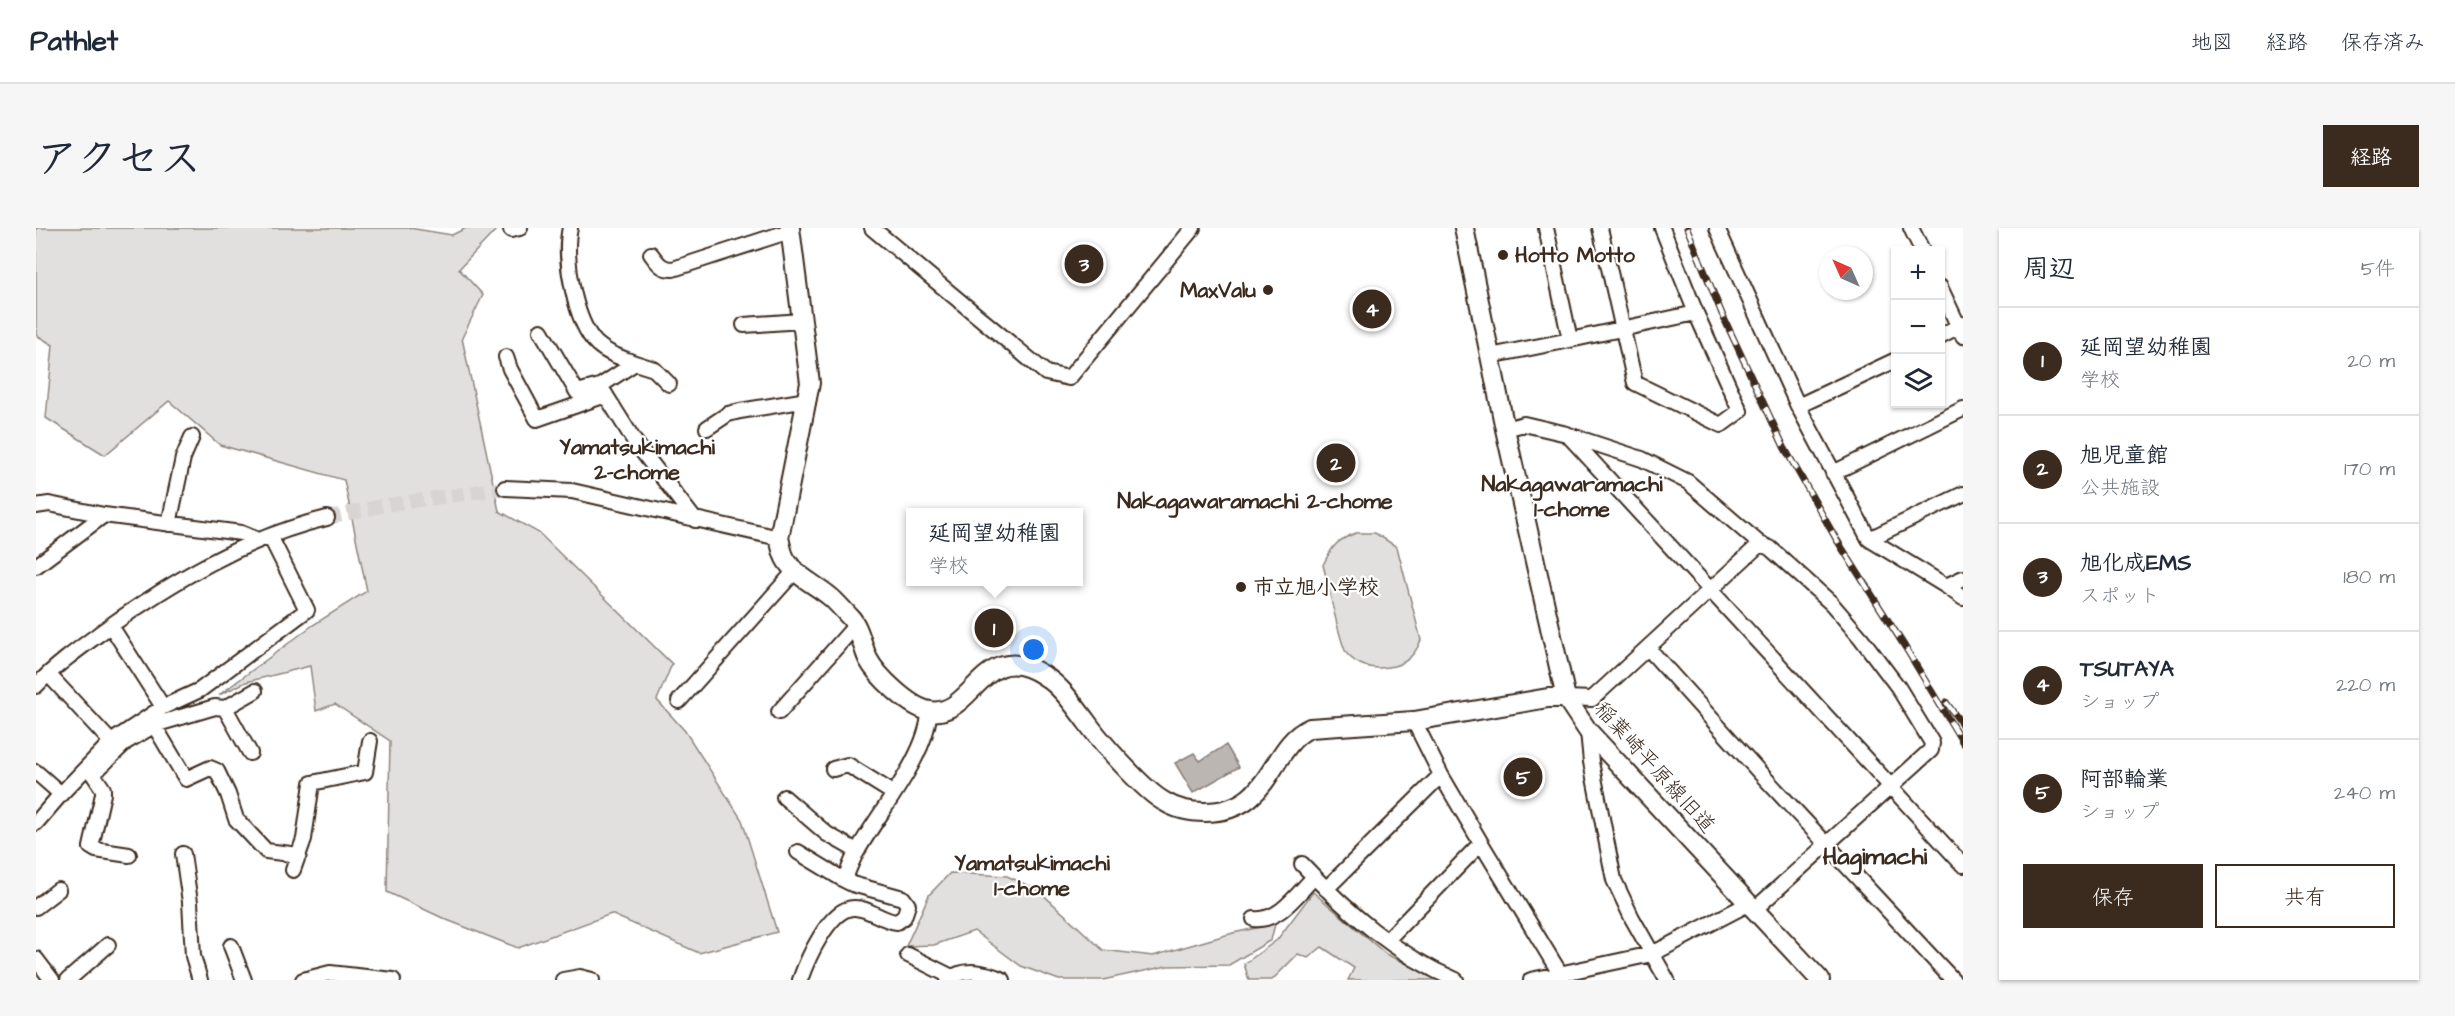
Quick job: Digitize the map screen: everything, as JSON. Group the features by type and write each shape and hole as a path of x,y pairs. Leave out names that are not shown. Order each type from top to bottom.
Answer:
{"street":[{"path":"511,228 511,230 520,228"},
{"path":"570,228 568,238 571,286 586,326 595,342 609,353 654,369 669,384"},
{"path":"872,228 1046,373 1069,378 1193,228"},
{"name":"稲葉崎平原線旧道","path":"1464,228 1505,429 1566,698 1588,731 1820,980"},
{"path":"1546,228 1570,340"},
{"path":"1600,228 1635,383 1721,425 1740,411 1696,313 1662,228"},
{"path":"1717,228 1798,406 1869,539 1963,598"},
{"path":"1911,228 1920,246"},
{"path":"651,254 659,265 665,269 673,269 790,230 810,383 779,538 785,559 795,571 830,596 852,620 869,661 887,682 909,701 929,711 944,710 960,700 980,679 1001,665 1023,664 1043,674 1061,688 1086,722 1131,771 1164,802 1180,808 1205,812 1231,807 1252,795 1263,784 1292,741 1301,732 1310,728 1414,721 1548,698 1592,699 1760,544"},
{"path":"1945,295 1962,329 1945,335"},
{"path":"1490,356 1696,313"},
{"path":"744,325 802,321"},
{"path":"541,331 577,392 603,390"},
{"path":"506,357 537,419 603,390 635,363"},
{"path":"1798,406 1891,362"},
{"path":"603,390 635,442 695,520"},
{"path":"707,428 728,414 807,400"},
{"path":"1833,474 1963,409"},
{"path":"1505,429 1524,424 1599,443 1642,459 1688,482 1760,544 1770,548 1832,603 1882,665 1932,742 1930,750 1753,906 1652,954 1563,977 1531,980"},
{"path":"1567,434 1963,865"},
{"path":"169,524 183,458 192,437"},
{"path":"505,488 572,491 779,538"},
{"path":"1869,539 1963,494"},
{"path":"36,506 49,504 104,515 264,538 307,610 200,690 163,707 111,742 36,823"},
{"path":"36,566 104,515"},
{"path":"111,742 40,680 143,602 264,538 298,525 327,518"},
{"path":"680,702 795,571"},
{"path":"1946,586 1963,578"},
{"path":"111,626 163,707"},
{"path":"779,712 855,626"},
{"path":"1648,648 1762,775 1953,980"},
{"path":"129,855 96,850 91,847 103,794 103,789 93,774 126,742 200,699 200,690"},
{"path":"154,725 216,707 225,708 255,691"},
{"path":"225,708 250,753"},
{"path":"844,880 857,851 921,746 929,726 929,711"},
{"path":"1414,721 1441,775 1563,977"},
{"path":"154,725 186,778 210,768 217,771 236,819 266,851 299,855"},
{"path":"1588,731 1591,762 1614,880 1632,918 1667,980"},
{"path":"293,870 304,839 312,783 365,772 370,741"},
{"path":"833,769 848,765 893,792"},
{"path":"36,772 61,794"},
{"path":"1326,890 1441,775"},
{"path":"784,797 827,834 857,851"},
{"path":"1387,940 1481,843"},
{"path":"798,852 852,884 903,898 908,905 907,912 897,922 853,908 839,913 823,934 800,980"},
{"path":"183,854 190,902 193,956 200,980"},
{"path":"1302,864 1352,914 1387,940 1438,972 1456,980"},
{"path":"1254,919 1262,920 1276,915 1314,877"},
{"path":"36,907 58,890"},
{"path":"68,980 108,945"},
{"path":"231,946 244,980"},
{"path":"908,956 950,978 970,972 986,973 1003,980"},
{"path":"36,959 52,980"},
{"path":"303,980 329,977 393,980"},
{"path":"563,980 580,977 592,980"}],"shaded area":[{"path":"36,228 409,228 452,235 466,228 496,228 459,269 483,295 462,338 499,511 539,533 672,664 657,700 685,731 742,820 777,932 699,953 611,914 518,948 447,920 387,892 390,741 335,704 316,711 310,666 246,682 219,695 313,625 367,591 344,480 220,445 169,401 105,455 46,418 53,345 36,335"},
{"path":"1356,533 1375,533 1397,547 1421,640 1409,658 1394,666 1376,668 1361,664 1347,654 1341,639 1323,565 1336,544"},
{"path":"1226,745 1239,767 1193,793 1175,763 1194,753 1200,761"},
{"path":"950,873 1007,876 1038,890 1103,950 1153,956 1233,933 1275,924 1271,940 1229,965 1167,966 1103,980 1059,980 1021,966 974,931 934,945 906,946 929,895"},
{"path":"1313,892 1386,954 1441,980 1348,980 1354,968 1322,947 1308,958 1298,954 1272,980 1249,980 1244,964 1277,940"}],"tunnel":[{"path":"327,518 386,505 505,488"}],"railway":[{"path":"1687,228 1722,314 1784,447 1835,537 1963,743"},
{"path":"1946,702 1963,726"}],"place":[{"name":"Hotto Motto","path":"1503,255"},
{"name":"旭化成EMS","path":"1084,264"},
{"name":"MaxValu","path":"1268,290"},
{"name":"TSUTAYA","path":"1372,309"},
{"name":"旭児童館","path":"1336,463"},
{"name":"市立旭小学校","path":"1241,587"},
{"name":"延岡望幼稚園","path":"994,628"},
{"name":"阿部輪業","path":"1523,777"}],"district":[{"name":"Yamatsukimachi 2-chome","path":"637,458"},
{"name":"Nakagawaramachi 1-chome","path":"1572,496"},
{"name":"Nakagawaramachi 2-chome","path":"1255,500"},
{"name":"Hagimachi","path":"1875,856"},
{"name":"Yamatsukimachi 1-chome","path":"1032,874"}]}
